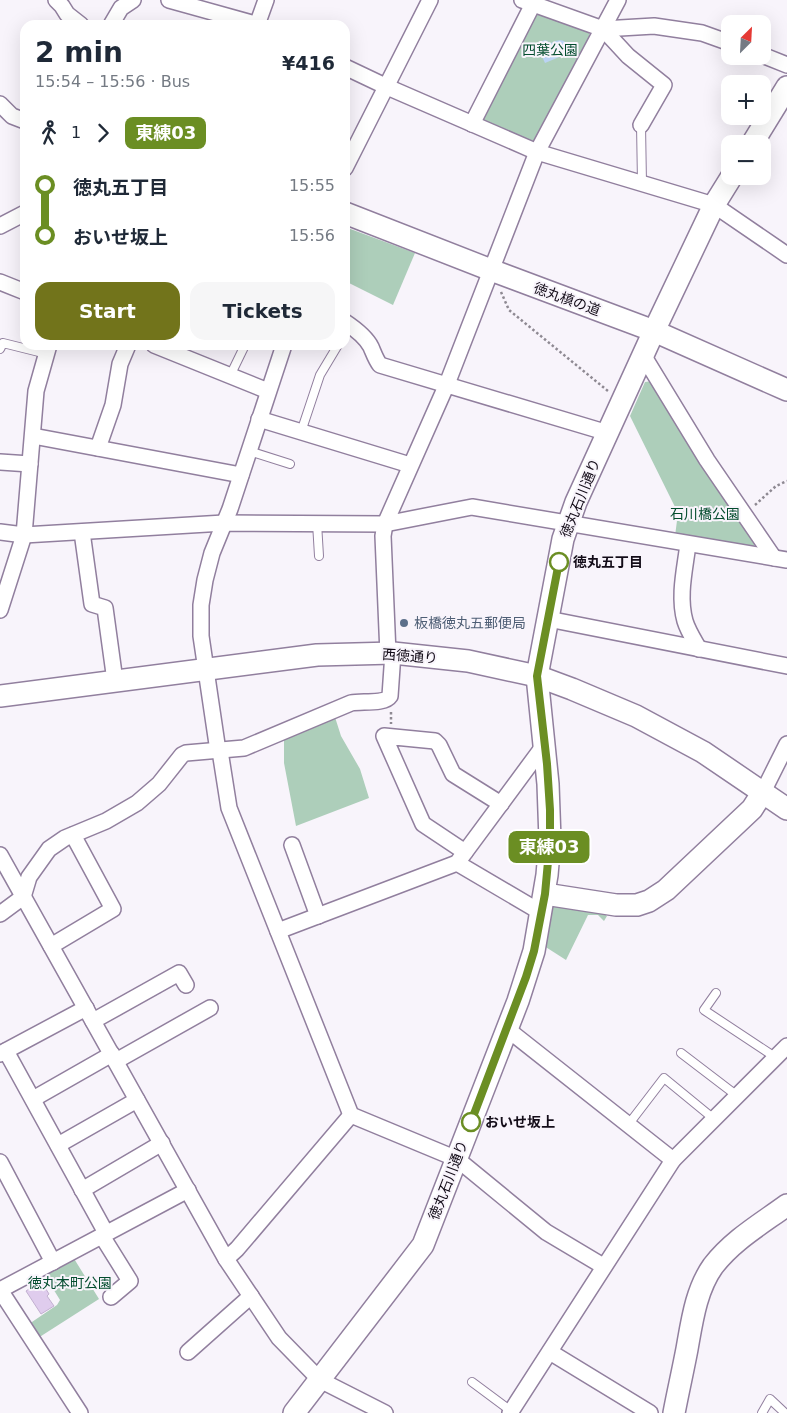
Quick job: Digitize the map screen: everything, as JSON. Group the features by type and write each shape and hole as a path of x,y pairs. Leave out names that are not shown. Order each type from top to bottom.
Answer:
{"street":[{"path":"56,0 75,20"},
{"path":"114,20 121,8 133,0"},
{"path":"169,0 240,20"},
{"path":"260,20 266,0"},
{"path":"350,158 430,0"},
{"path":"0,914 23,897 29,877 49,849 73,835 106,821 137,803 159,784 182,755 186,753 244,748 351,703 384,701 390,704 391,654 383,536 385,524 495,278 536,152 618,0"},
{"path":"472,124 528,2 603,29 654,26 702,33 721,39"},
{"path":"603,29 628,56 664,85 641,125"},
{"path":"771,59 787,65"},
{"path":"350,69 536,152 714,205 786,253"},
{"path":"758,135 787,87"},
{"path":"0,104 12,116 20,119"},
{"name":"徳丸石川通り","path":"294,1413 423,1245 529,968 543,903 550,840 550,810 545,744 537,676 563,538 567,523 654,331 714,205 726,185"},
{"name":"徳丸槙の道","path":"350,215 495,278 654,331 787,390"},
{"path":"0,226 20,216"},
{"path":"0,282 20,290"},
{"path":"350,329 370,346 375,359 380,365 608,433"},
{"path":"0,610 24,536 36,391 48,350"},
{"path":"98,448 113,405 120,364 126,350"},
{"path":"176,350 230,376 268,391"},
{"path":"282,350 241,475 212,553 201,605 201,636 229,808 351,1115 457,1159 546,1232 604,1266"},
{"path":"643,355 707,460 780,559"},
{"path":"259,419 410,465"},
{"path":"33,436 241,475"},
{"path":"0,462 30,464"},
{"path":"0,532 24,536 224,523 385,524 472,507 780,559"},
{"path":"82,532 92,604 105,608 115,681"},
{"path":"688,544 682,591 682,607 686,622 699,649"},
{"path":"548,619 787,666"},
{"name":"西徳通り","path":"0,696 317,655 391,654 468,661 537,676 608,703 665,730 703,752 787,808"},
{"path":"501,804 454,774 439,745 434,740 391,732 384,736 423,824 461,858 543,903 616,905 637,905 649,901 666,890 752,809 763,792 787,744"},
{"path":"278,931 461,858 545,744"},
{"path":"51,946 113,910 73,835"},
{"path":"292,845 318,916"},
{"path":"0,855 226,1259 279,1338 320,1380 385,1413"},
{"path":"111,1297 130,1281 58,1145 3,1052 90,1015 179,973 186,985"},
{"path":"32,1099 210,1008"},
{"path":"507,1029 673,1160"},
{"path":"510,1412 673,1160 787,1046"},
{"path":"58,1145 137,1100"},
{"path":"226,1259 236,1250 351,1115"},
{"path":"82,1190 162,1143"},
{"path":"0,1162 53,1262"},
{"path":"80,1413 0,1290 188,1190"},
{"path":"674,1413 690,1328 703,1283 713,1267 738,1240 787,1206"},
{"path":"188,1352 251,1296"},
{"path":"550,1352 650,1413"}],"lane":[{"path":"641,125 642,183"},
{"path":"0,349 4,343 20,346"},
{"path":"230,376 243,350"},
{"path":"301,433 320,375 335,350"},
{"path":"249,451 290,464"},
{"path":"317,523 319,556"},
{"path":"716,993 704,1010 775,1057"},
{"path":"681,1053 736,1095"},
{"path":"628,1125 664,1078 714,1119"},
{"path":"472,1382 510,1412"},
{"path":"762,1413 770,1398 785,1410"}],"path":[{"path":"495,278 509,310 612,394"},
{"path":"750,510 776,486 787,481"},
{"path":"390,704 391,732"}],"green space":[{"name":"四葉公園","path":"539,13 588,30 591,39 536,139 530,142 484,122 482,115 532,16"},
{"path":"350,229 415,253 393,305 350,284"},
{"name":"石川橋公園","path":"653,381 758,542 752,548 675,536 678,513 630,416 645,382"},
{"path":"334,714 341,736 360,769 369,798 296,826 284,763 284,735"},
{"path":"550,902 600,911 607,916 604,921 598,915 588,915 566,960 541,944"},
{"name":"徳丸本町公園","path":"73,1257 99,1299 38,1338 29,1324 57,1305 60,1300 44,1274"}],"water":[{"path":"545,40 551,43 562,40 568,45 568,51 564,55 545,63 536,44"}],"building":[{"path":"41,1281 49,1294 47,1296 54,1306 41,1314 26,1291"}],"bus line":[{"name":"東練03","path":"471,1122 526,977 534,951 545,894 550,840 550,810 537,676 559,562"}],"place":[{"name":"徳丸五丁目","path":"559,562"},
{"name":"板橋徳丸五郵便局","path":"404,623"},
{"name":"おいせ坂上","path":"471,1122"}]}
